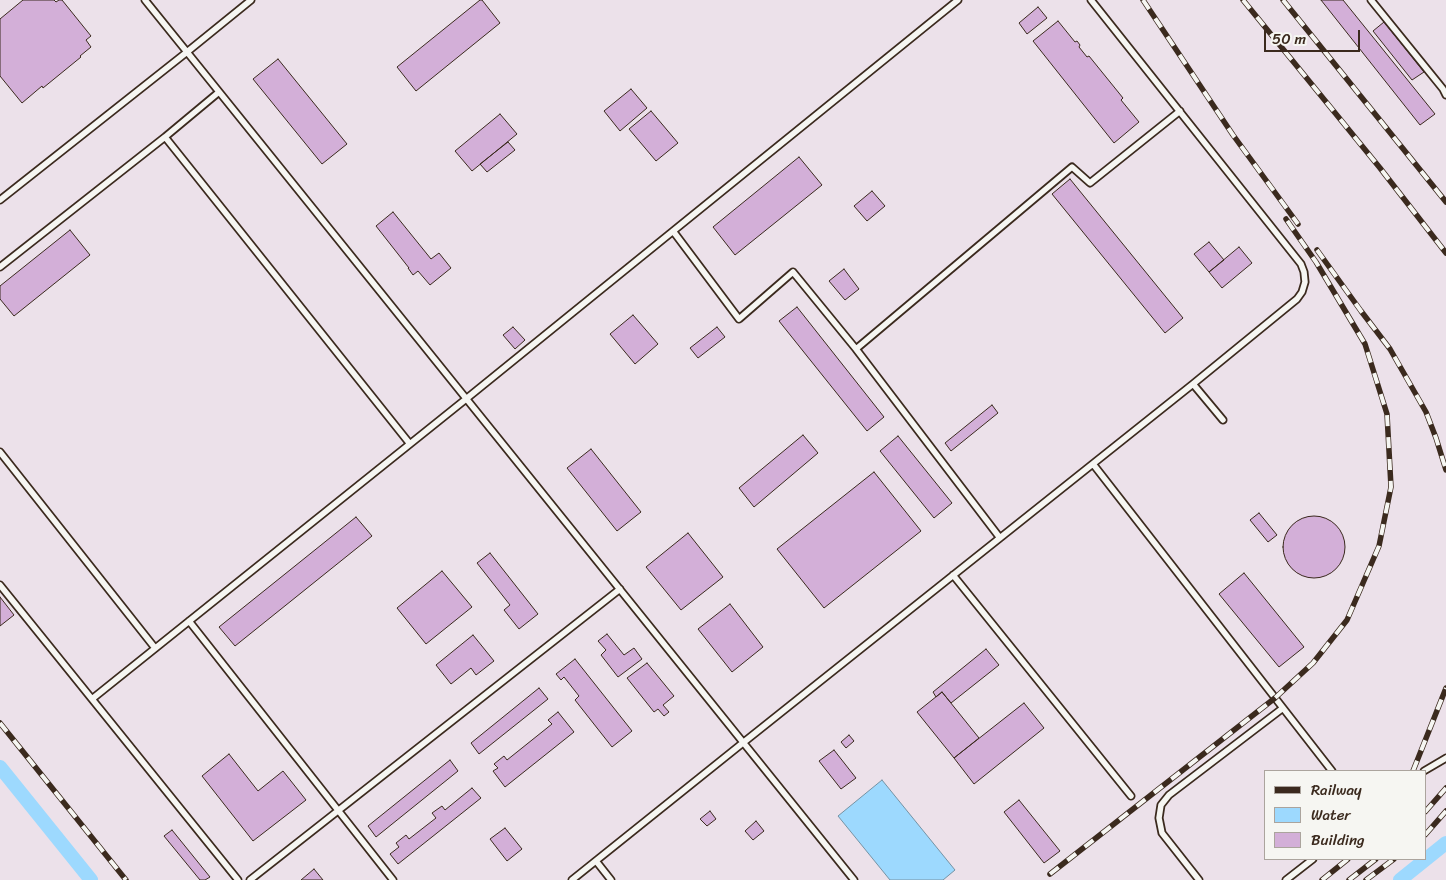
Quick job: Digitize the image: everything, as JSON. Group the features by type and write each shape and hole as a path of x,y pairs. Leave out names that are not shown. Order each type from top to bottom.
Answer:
{"lane":[{"path":"145,0 854,880"},
{"path":"0,200 251,0"},
{"path":"92,699 958,0"},
{"path":"572,880 1193,384 1297,299 1302,292 1305,282 1304,272 1300,264 1091,0"},
{"path":"1371,0 1446,94"},
{"path":"0,267 219,92"},
{"path":"856,348 1072,167 1090,183 1180,111"},
{"path":"165,137 410,444"},
{"path":"673,231 739,319 793,272 856,348 1000,538"},
{"path":"1193,384 1224,420"},
{"path":"0,452 155,648"},
{"path":"1093,464 1331,770"},
{"path":"953,575 1131,796"},
{"path":"0,585 238,880"},
{"path":"250,880 620,589"},
{"path":"189,621 393,880"},
{"path":"1199,880 1162,833 1159,818 1162,805 1169,796 1283,708"},
{"path":"1426,770 1446,758"},
{"path":"1286,880 1312,860"},
{"path":"596,861 611,880"}],"shaded area":[{"path":"0,0 1446,0 1446,880 0,880"}],"water":[{"path":"882,780 955,870 943,880 890,880 838,816"}],"building":[{"path":"23,0 54,0 56,2 62,0 91,36 86,40 91,47 43,88 42,86 22,103 0,76 0,19"},
{"path":"482,0 500,23 416,91 397,67"},
{"path":"1321,0 1343,0 1435,114 1420,125"},
{"path":"1038,7 1047,18 1027,34 1019,23"},
{"path":"1058,21 1075,42 1077,41 1087,57 1089,56 1123,98 1121,100 1139,122 1114,143 1033,41"},
{"path":"1384,22 1424,72 1412,80 1373,31"},
{"path":"278,59 347,144 322,164 253,79"},
{"path":"631,89 647,108 620,131 604,111"},
{"path":"651,111 678,143 656,161 629,129"},
{"path":"500,114 517,134 472,171 455,151"},
{"path":"508,142 515,150 487,172 480,164"},
{"path":"799,157 822,185 735,255 713,227"},
{"path":"1070,179 1183,318 1165,333 1052,194"},
{"path":"872,191 885,206 867,221 854,206"},
{"path":"393,212 431,259 439,253 451,268 430,285 418,271 413,275 376,226"},
{"path":"70,230 90,255 14,316 0,299 0,286"},
{"path":"1209,242 1224,260 1209,272 1194,254"},
{"path":"1239,247 1252,263 1222,288 1209,272"},
{"path":"844,269 859,289 845,300 829,281"},
{"path":"797,307 884,417 867,431 779,321"},
{"path":"633,315 658,344 635,364 610,334"},
{"path":"513,327 525,340 515,349 503,335"},
{"path":"717,327 725,337 698,358 690,348"},
{"path":"992,405 998,413 951,451 945,443"},
{"path":"803,435 818,453 754,507 739,488"},
{"path":"898,436 952,503 934,518 880,451"},
{"path":"591,449 641,512 617,531 567,468"},
{"path":"874,472 921,531 824,608 777,549"},
{"path":"1259,513 1277,535 1268,542 1250,520"},
{"path":"1308,516 1320,516 1336,525 1343,535 1345,547 1343,559 1336,569 1320,578 1308,578 1297,573 1288,564 1283,553 1283,541 1288,530 1297,521"},
{"path":"356,517 372,536 235,646 219,627"},
{"path":"688,533 723,577 681,610 646,567"},
{"path":"490,553 538,614 519,629 504,610 510,605 477,563"},
{"path":"442,571 472,607 426,644 397,608"},
{"path":"1244,573 1304,647 1279,667 1219,594"},
{"path":"0,597 14,615 0,626"},
{"path":"730,604 763,647 732,672 698,629"},
{"path":"607,634 624,655 634,648 642,659 618,677 601,655 606,650 598,641"},
{"path":"473,635 494,661 476,675 471,668 451,684 436,665"},
{"path":"986,649 999,665 951,703 942,692 936,697 933,692"},
{"path":"575,659 632,731 612,747 575,700 579,696 564,677 561,680 556,674"},
{"path":"647,663 674,696 663,705 669,712 664,716 658,709 654,712 627,678"},
{"path":"539,688 548,699 479,754 471,743"},
{"path":"942,692 979,738 954,758 917,712"},
{"path":"1024,703 1044,728 974,784 954,758"},
{"path":"558,712 574,732 505,787 493,771 498,768 494,764 504,756 507,760 552,724 548,720"},
{"path":"849,735 854,741 846,748 841,742"},
{"path":"834,750 856,778 841,789 819,761"},
{"path":"229,754 258,791 283,771 306,800 253,841 202,776"},
{"path":"450,760 458,771 376,837 368,826"},
{"path":"472,788 481,798 398,864 390,854 399,847 396,843 406,835 409,839 436,818 432,813 442,806 445,810"},
{"path":"1019,800 1060,851 1044,863 1004,812"},
{"path":"710,811 716,819 707,826 700,819"},
{"path":"756,821 764,831 753,840 745,831"},
{"path":"505,828 522,849 507,861 490,839"},
{"path":"172,830 210,877 200,880 164,836"},
{"path":"314,869 323,880 301,880"}],"waterway":[{"path":"0,767 91,880"},
{"path":"1426,859 1446,843"},
{"path":"1400,880 1425,860"}],"railway":[{"path":"1143,0 1233,135 1298,224"},
{"path":"1243,0 1380,168 1446,253"},
{"path":"1283,0 1446,202"},
{"path":"1050,874 1275,698 1313,663 1347,620 1379,546 1391,487 1387,414 1365,344 1316,262 1286,219"},
{"path":"1317,250 1390,349 1426,412 1446,470"},
{"path":"1413,770 1446,688"},
{"path":"0,723 126,880"},
{"path":"1426,811 1446,788"},
{"path":"1426,834 1446,811"},
{"path":"1322,880 1347,860"},
{"path":"1349,880 1375,860"},
{"path":"1366,880 1393,860"}]}
